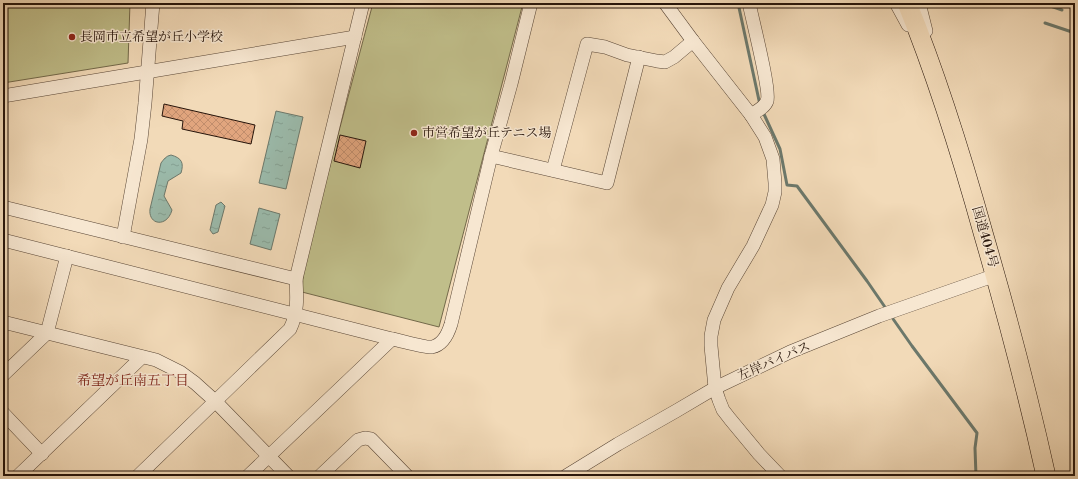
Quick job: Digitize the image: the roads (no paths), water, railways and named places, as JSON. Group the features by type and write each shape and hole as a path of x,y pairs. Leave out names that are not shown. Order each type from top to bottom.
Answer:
{"highway":[{"name":"国道404号","path":"907,3 923,42 966,169 996,275 1030,405 1046,476"}],"street":[{"path":"123,237 142,139 153,3"},
{"path":"138,476 290,329 295,314 297,296 296,279 363,3"},
{"path":"3,240 392,339 425,347 432,347 440,343 449,331 491,156 531,3"},
{"path":"665,3 751,115 765,137 772,159 775,183 775,192 772,205 753,246 728,288 714,320 711,346 715,388 724,410 730,420 780,476"},
{"path":"749,3 768,99 765,105 751,115"},
{"path":"896,3 916,41 948,114"},
{"path":"919,3 948,114"},
{"path":"3,96 355,38"},
{"path":"553,170 587,44 605,47 627,55 666,62 693,41"},
{"path":"491,156 607,183 639,57"},
{"path":"3,207 296,279"},
{"path":"3,375 46,334 67,256"},
{"name":"左岸バイパス","path":"566,476 715,388 790,352 879,316 996,275"},
{"path":"3,322 46,334 83,341 156,360 180,372 216,401 288,476"},
{"path":"248,476 392,339"},
{"path":"18,476 142,357"},
{"path":"3,413 42,454"},
{"path":"320,476 358,440 365,438 371,439 407,476"}],"water":[{"path":"276,111 303,117 286,189 259,183"},
{"path":"171,155 180,159 182,169 181,173 168,181 164,196 172,210 170,216 162,222 158,222 152,218 150,209 161,163 166,157"},
{"path":"221,202 225,206 218,232 213,234 210,230 216,205"},
{"path":"259,208 280,214 271,250 250,244"}],"waterway":[{"path":"738,3 760,105"},
{"path":"1042,3 1062,10"},
{"path":"1045,23 1075,33"},
{"path":"763,112 780,149 787,185 797,186 887,310"},
{"path":"891,316 977,433 975,448 976,476"}],"place":[{"name":"長岡市立希望が丘小学校","path":"72,37"},
{"name":"市営希望が丘テニス場","path":"414,133"}],"district":[{"name":"希望が丘南五丁目","path":"133,381"}]}
